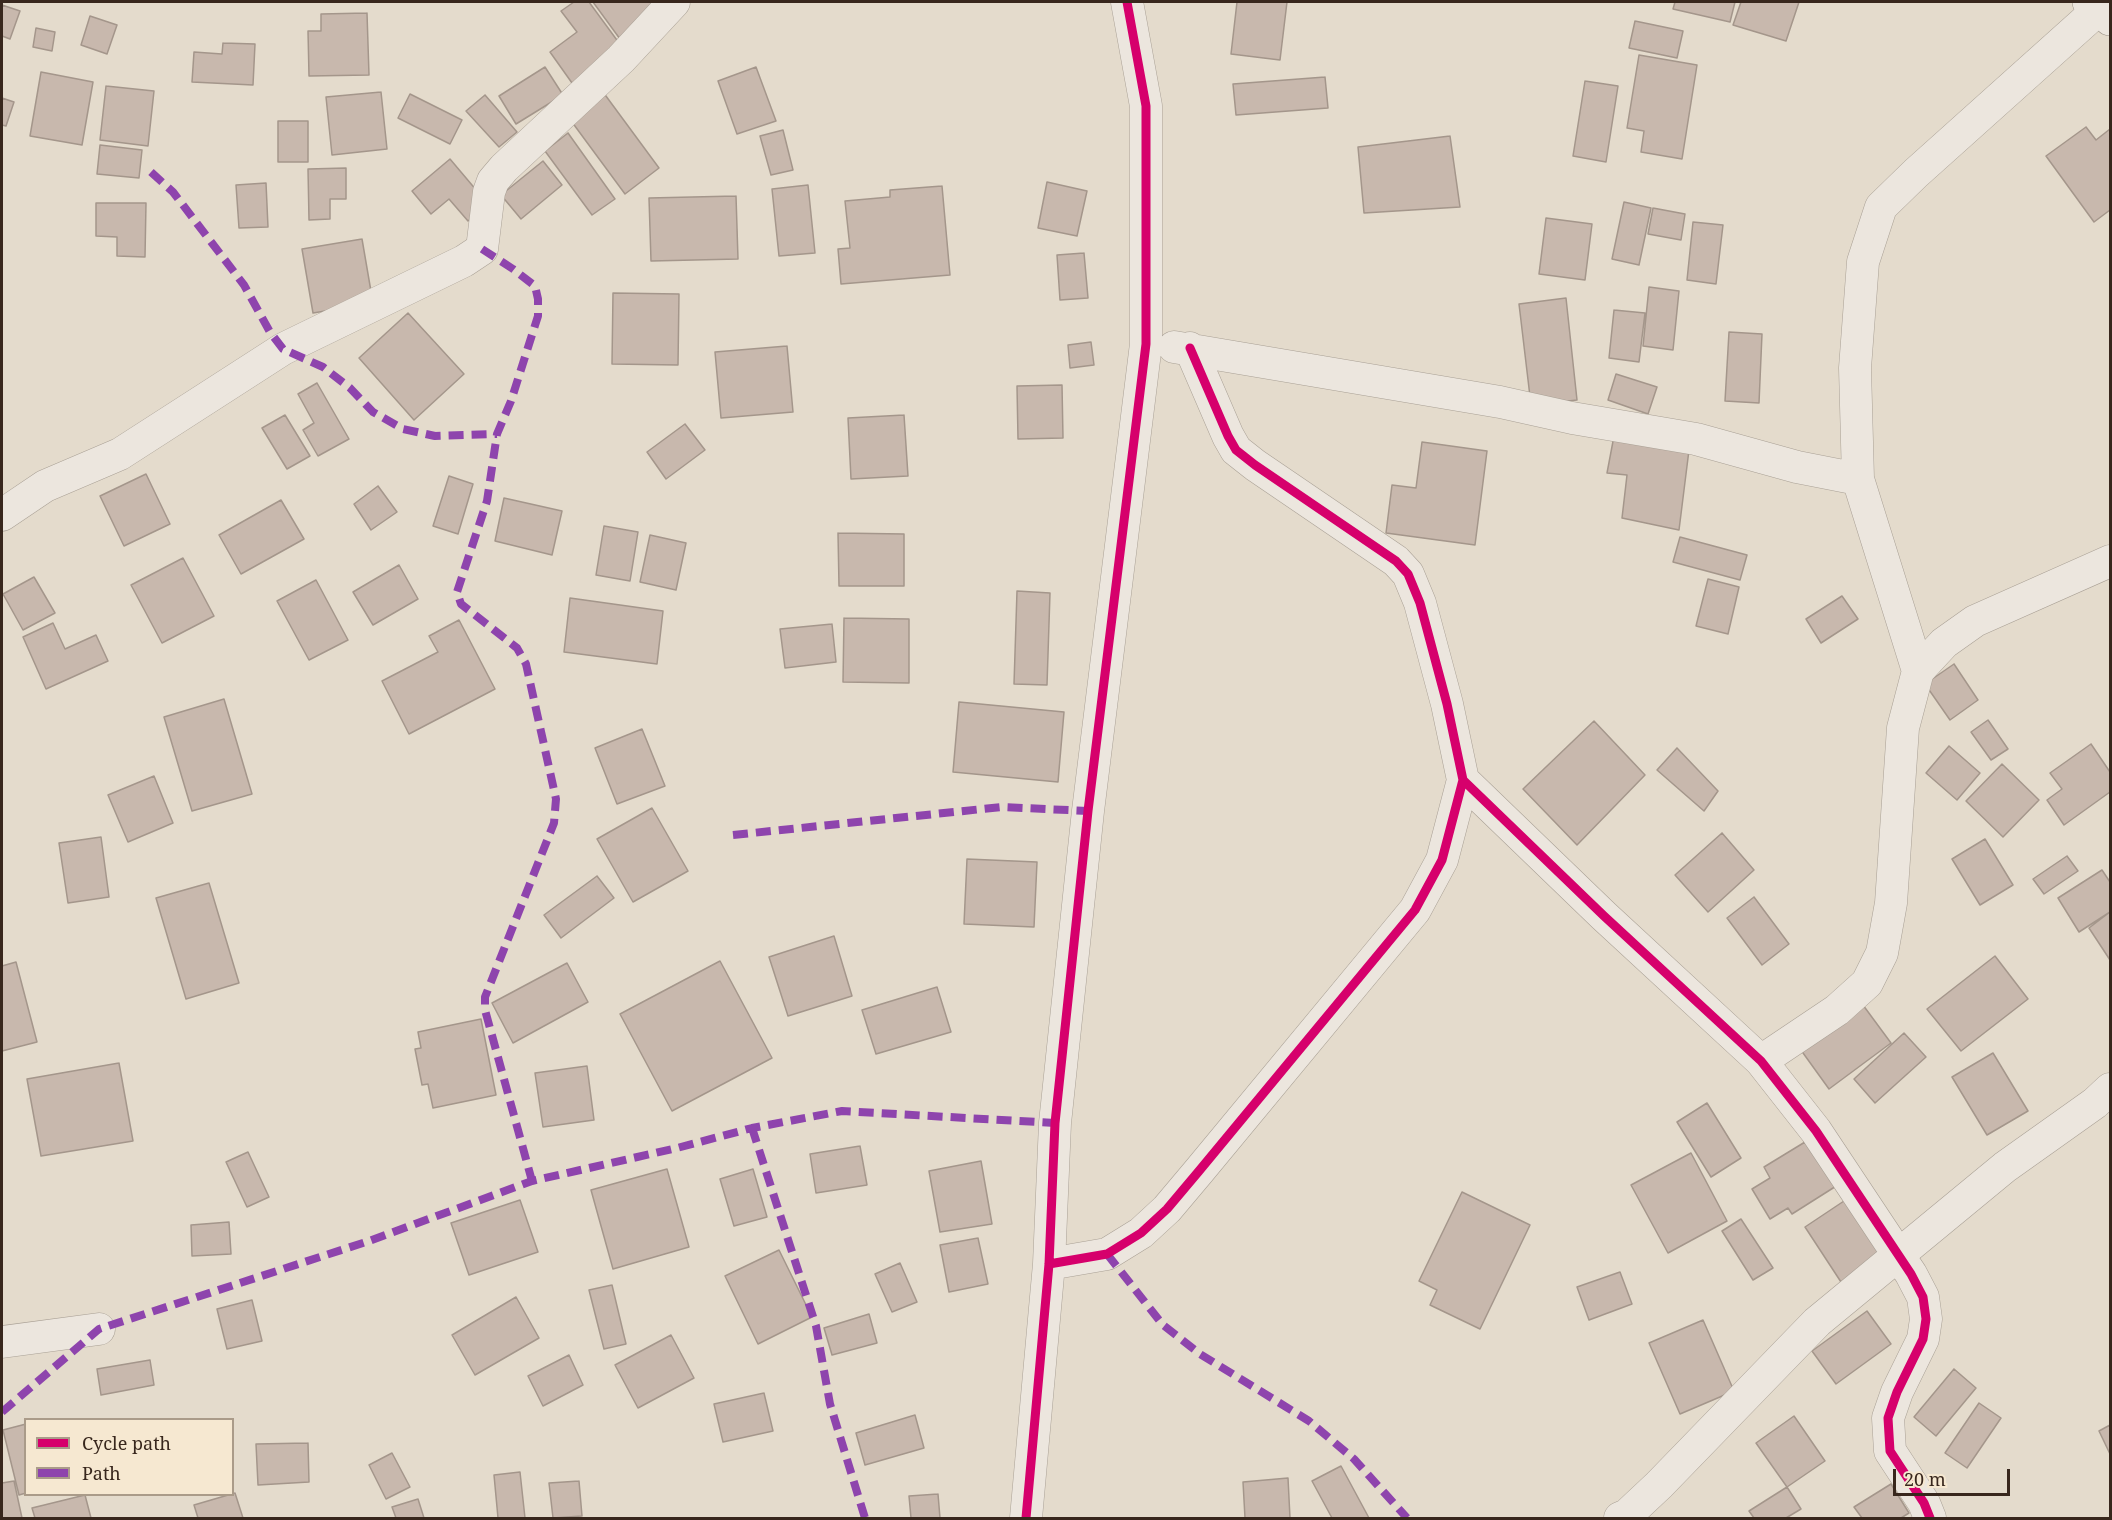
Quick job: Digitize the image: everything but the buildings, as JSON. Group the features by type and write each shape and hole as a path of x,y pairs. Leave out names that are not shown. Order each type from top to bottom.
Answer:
{"street":[{"path":"2,516 45,486 120,454 283,349 464,261 482,249 489,192 493,181 504,168 621,59 674,2"},
{"path":"1026,1518 1048,1264 1056,1111 1088,811 1146,344 1146,106 1127,2"},
{"path":"1918,671 1858,479 1855,368 1863,262 1881,207 2101,7"},
{"path":"1146,344 1190,348 1489,400 1572,418 1696,440 1797,467 1858,479"},
{"path":"1048,1264 1107,1254 1141,1233 1173,1202 1415,910 1442,860 1463,780 1447,704 1429,636 1420,603 1408,574 1396,561 1254,465 1236,450 1190,348"},
{"path":"1761,1061 1837,1010 1867,983 1882,953 1891,903 1903,728 1918,671 1944,643 1976,621 2110,561"},
{"path":"1463,780 1604,916 1761,1061 1816,1131 1911,1274 1923,1298 1926,1318 1923,1339 1897,1392 1888,1418 1890,1451 1924,1503 1930,1518"},
{"path":"1620,1518 1627,1515 1659,1485 1816,1322 2005,1167 2095,1103 2110,1089"},
{"path":"2,1342 99,1329"}],"marked path":[{"path":"151,172 173,192 244,285 270,332 283,349 323,367 350,388 373,412 403,429 435,436 497,434"},
{"path":"482,249 535,286 538,299 538,316 511,401 497,434 487,501 457,592 461,604 517,648 526,664 556,799 554,823 485,997 485,1010 532,1181"},
{"path":"733,835 1002,807 1088,811"},
{"path":"2,1412 99,1329 369,1241 532,1181 677,1148 752,1128 842,1111 1055,1123"},
{"path":"752,1128 816,1326 830,1404 865,1518"},
{"path":"1107,1254 1163,1325 1200,1354 1309,1421 1354,1459 1407,1518"}],"cycle path":[{"path":"1026,1518 1049,1264 1055,1123 1088,811 1146,344 1146,106 1127,2"},
{"path":"1049,1264 1107,1254 1141,1233 1167,1209 1415,910 1442,860 1463,780 1447,704 1420,603 1408,574 1396,561 1236,450 1190,348"},
{"path":"1463,780 1604,916 1761,1061 1816,1131 1911,1274 1923,1297 1926,1319 1923,1339 1897,1392 1888,1418 1890,1451 1924,1503 1930,1518"}]}
